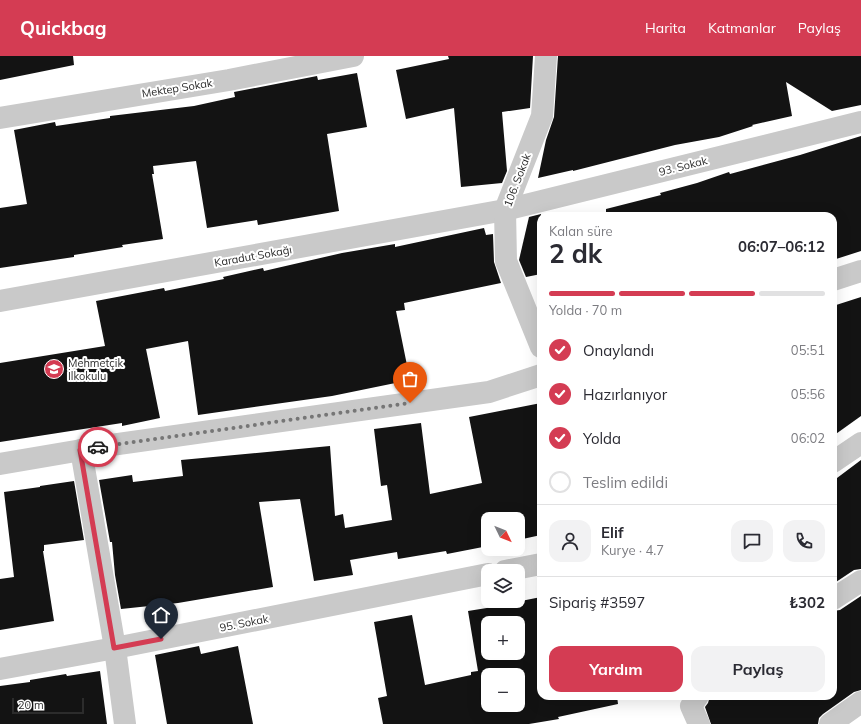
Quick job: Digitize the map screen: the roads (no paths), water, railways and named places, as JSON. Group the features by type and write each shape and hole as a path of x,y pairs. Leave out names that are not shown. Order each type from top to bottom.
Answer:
{"street":[{"name":"Mektep Sokak","path":"0,118 229,80 353,56"},
{"name":"106. Sokak","path":"537,337 506,261 505,210 542,116 546,56"},
{"name":"93. Sokak","path":"505,210 861,122"},
{"name":"Karadut Sokağı","path":"0,301 505,210"},
{"path":"837,279 861,271"},
{"path":"0,464 80,450 489,392 537,376"},
{"path":"837,459 861,443"},
{"path":"80,450 114,648 125,724"},
{"path":"525,567 537,565"},
{"name":"95. Sokak","path":"0,669 481,575"},
{"path":"837,596 861,581"},
{"path":"830,724 861,702"}],"place":[{"name":"Mehmetçik İlkokulu","path":"54,369"}]}
